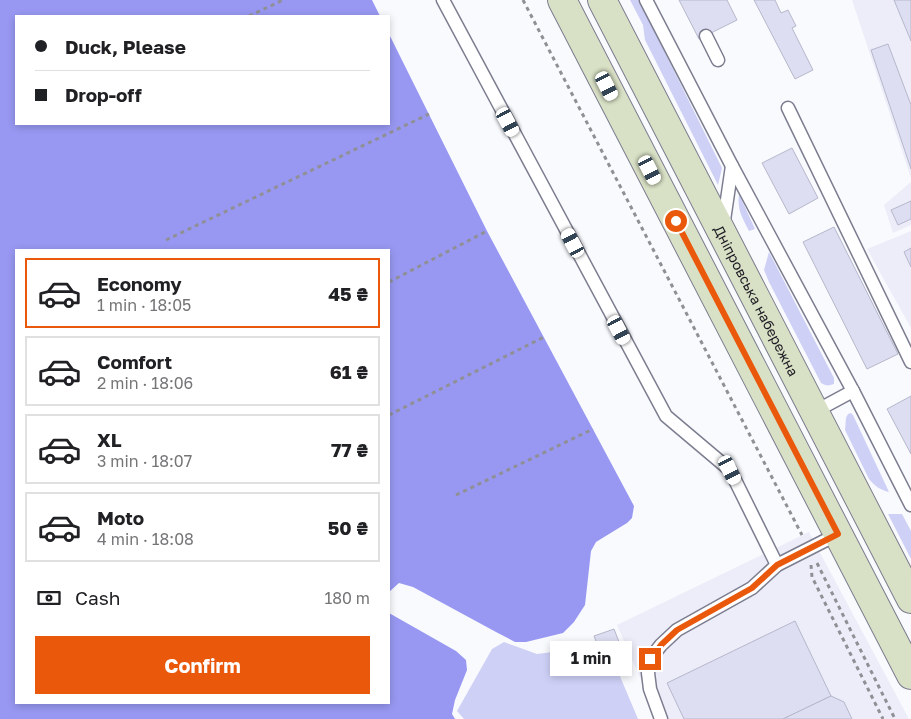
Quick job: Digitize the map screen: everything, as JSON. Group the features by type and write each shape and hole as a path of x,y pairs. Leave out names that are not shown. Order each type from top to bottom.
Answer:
{"main road":[{"path":"562,0 911,675"},
{"name":"Дніпровська набережна","path":"610,8 722,234 911,599"}],"lane":[{"path":"442,0 666,416 730,470 777,565"},
{"path":"646,0 732,166 853,391 911,505"},
{"path":"706,36 718,60"},
{"path":"788,108 911,362"},
{"path":"722,234 732,166"},
{"path":"814,412 853,391"},
{"path":"661,719 650,689 648,673 650,659 661,645 677,630 752,588 777,565 838,534"}],"path":[{"path":"251,15 283,0"},
{"path":"523,0 810,549 895,719"},
{"path":"166,240 429,114"},
{"path":"390,281 487,231"},
{"path":"390,414 544,336"},
{"path":"456,495 593,429"},
{"path":"810,549 812,577 883,719"}],"shaded area":[{"path":"0,0 372,0 380,15 15,15 15,125 390,125 390,36 487,231 634,506 632,518 596,542 591,551 585,605 574,622 563,633 526,642 515,642 413,587 399,583 390,591 390,249 15,249 15,704 390,704 390,614 456,651 466,660 467,670 455,700 452,714 455,719 0,719"},
{"path":"630,0 639,0 722,168 718,185 645,40 643,25"},
{"path":"852,0 911,0 911,178"},
{"path":"911,182 911,225 893,233 884,205"},
{"path":"739,194 755,229 749,231 742,217 739,209"},
{"path":"911,231 911,328 867,249"},
{"path":"769,252 834,378 834,384 824,385 821,383 769,282 764,270"},
{"path":"851,413 889,492 873,484 869,479 845,430 846,418"},
{"path":"888,514 902,514 911,531 911,559"},
{"path":"809,532 909,719 658,719 617,625"},
{"path":"504,642 537,654 590,647 611,655 638,719 464,719 457,711 492,649"}],"building":[{"path":"679,0 727,0 737,20 699,39"},
{"path":"754,0 775,0 781,13 788,10 796,26 792,28 813,70 795,79"},
{"path":"894,0 911,0 911,41"},
{"path":"888,44 911,105 911,169 871,50"},
{"path":"792,148 818,198 789,214 762,163"},
{"path":"911,201 911,219 898,225 891,210"},
{"path":"834,227 898,354 867,369 803,242"},
{"path":"911,248 911,267 904,252"},
{"path":"911,396 911,454 887,409"},
{"path":"795,621 831,696 783,719 684,719 667,683"},
{"path":"614,629 619,642 599,649 594,636"},
{"path":"831,696 844,702 852,719 783,719"}],"route":[{"path":"650,659 677,630 752,588 777,565 838,534 676,221"}]}
